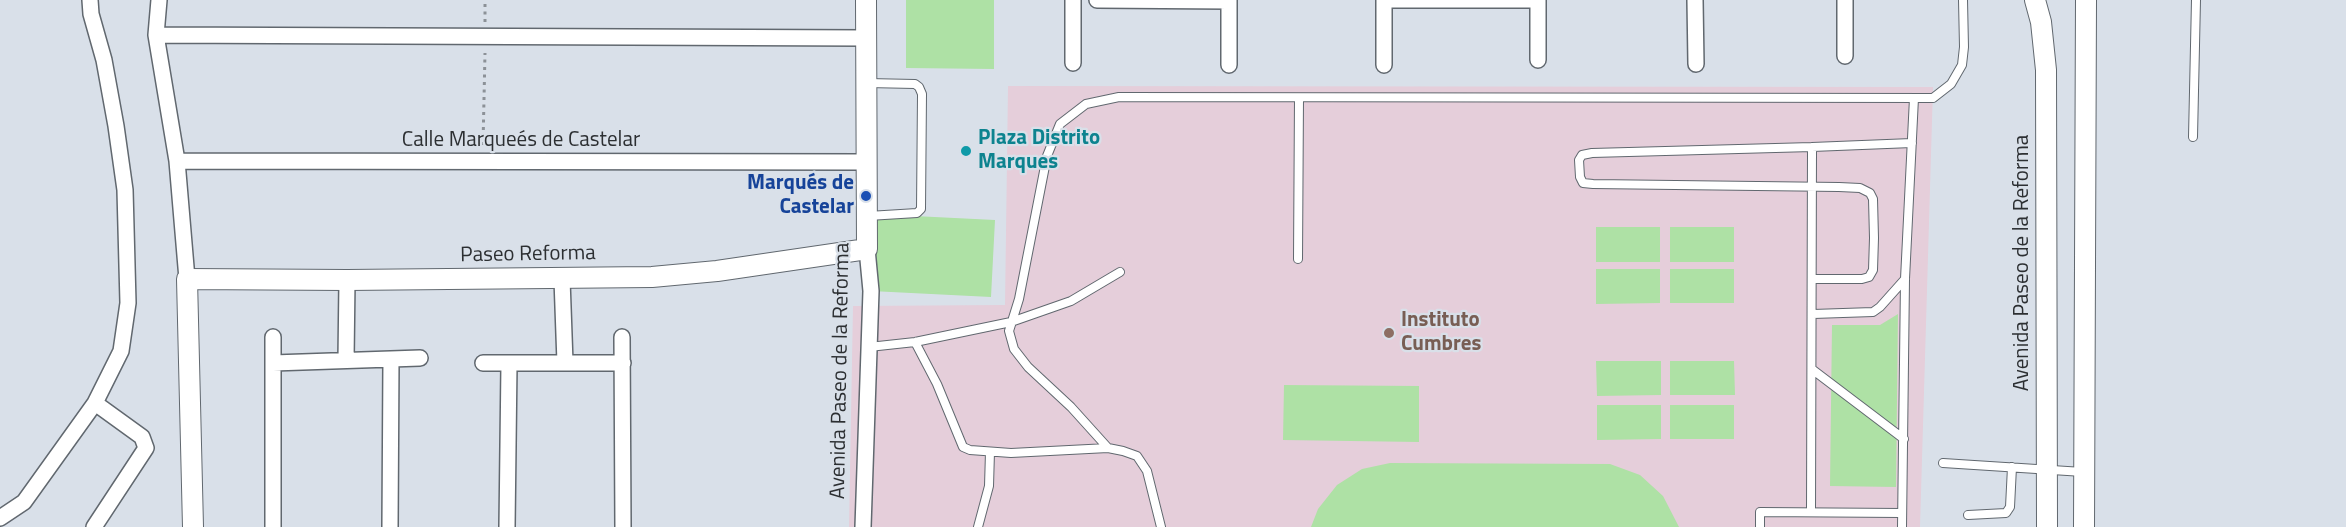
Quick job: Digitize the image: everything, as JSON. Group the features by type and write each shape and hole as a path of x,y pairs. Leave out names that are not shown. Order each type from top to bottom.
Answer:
{"street":[{"path":"0,518 24,502 95,403 121,351 128,303 123,179 106,70 91,14 90,0"},
{"path":"159,0 156,35 177,161 186,279 193,527"},
{"name":"Avenida Paseo de la Reforma","path":"863,527 871,291 867,249 866,0"},
{"path":"1073,0 1073,63"},
{"path":"1096,0 1229,1 1229,65"},
{"path":"1384,65 1384,0 1538,0 1538,60"},
{"path":"1695,0 1696,64"},
{"path":"1845,0 1845,56"},
{"name":"Avenida Paseo de la Reforma","path":"2035,0 2041,22 2046,70 2048,527"},
{"path":"2084,527 2086,0"},
{"path":"156,35 866,38"},
{"name":"Calle Marqueés de Castelar","path":"177,161 866,162"},
{"name":"Paseo Reforma","path":"186,279 652,277 706,272 867,249"},
{"path":"562,279 565,363"},
{"path":"346,360 347,280"},
{"path":"273,336 273,527"},
{"path":"622,337 623,527"},
{"path":"273,363 420,358"},
{"path":"390,527 391,359"},
{"path":"483,363 623,363"},
{"path":"507,527 509,364"},
{"path":"94,527 147,448 142,437 95,403"}],"lane":[{"path":"1108,448 1071,407 1028,367 1014,349 1009,331 1019,299 1047,156 1060,124 1086,104 1119,97 1933,98 1957,76 1962,65 1963,0"},
{"path":"2193,137 2196,0"},
{"path":"866,83 915,84 922,94 921,209 917,213 867,216"},
{"path":"1298,259 1299,98"},
{"path":"1902,527 1905,279 1914,98"},
{"path":"1812,279 1869,277 1873,270 1874,238 1874,199 1870,193 1860,188 1583,183 1580,177 1579,160 1582,155 1592,153 1912,142"},
{"path":"1811,512 1812,147"},
{"path":"869,347 915,342 1011,322 1071,301 1120,272"},
{"path":"1813,314 1873,312 1905,279"},
{"path":"915,342 937,384 963,447 990,452 1108,448 1137,456 1147,471 1161,527"},
{"path":"1813,370 1904,439"},
{"path":"978,527 989,486 990,452"},
{"path":"1944,463 2083,472"},
{"path":"1968,515 2006,513 2010,507 2012,467"},
{"path":"1760,527 1760,512 1902,513"}],"path":[{"path":"483,162 485,0"}],"shaded area":[{"name":"Instituto Cumbres","path":"1008,86 1933,87 1920,527 849,527 853,306 1005,305"}],"green space":[{"path":"906,0 994,0 994,69 906,68"},
{"path":"874,214 995,220 991,297 871,291"},
{"path":"1596,227 1660,227 1660,262 1596,262"},
{"path":"1670,227 1734,227 1734,262 1670,262"},
{"path":"1596,269 1660,269 1660,303 1596,304"},
{"path":"1670,269 1734,269 1734,303 1670,303"},
{"path":"1898,314 1896,487 1830,486 1832,325 1880,325"},
{"path":"1596,361 1661,361 1661,395 1597,396"},
{"path":"1670,361 1734,361 1735,395 1670,395"},
{"path":"1284,385 1419,386 1419,442 1283,440"},
{"path":"1597,405 1661,405 1661,439 1597,440"},
{"path":"1670,405 1734,405 1734,439 1670,439"},
{"path":"1390,463 1610,464 1640,475 1663,496 1679,527 1311,527 1318,509 1337,485 1362,469"}],"place":[{"name":"Plaza Distrito Marques","path":"966,151"},
{"name":"Marqués de Castelar","path":"866,196"},
{"name":"Instituto Cumbres","path":"1389,333"}]}
